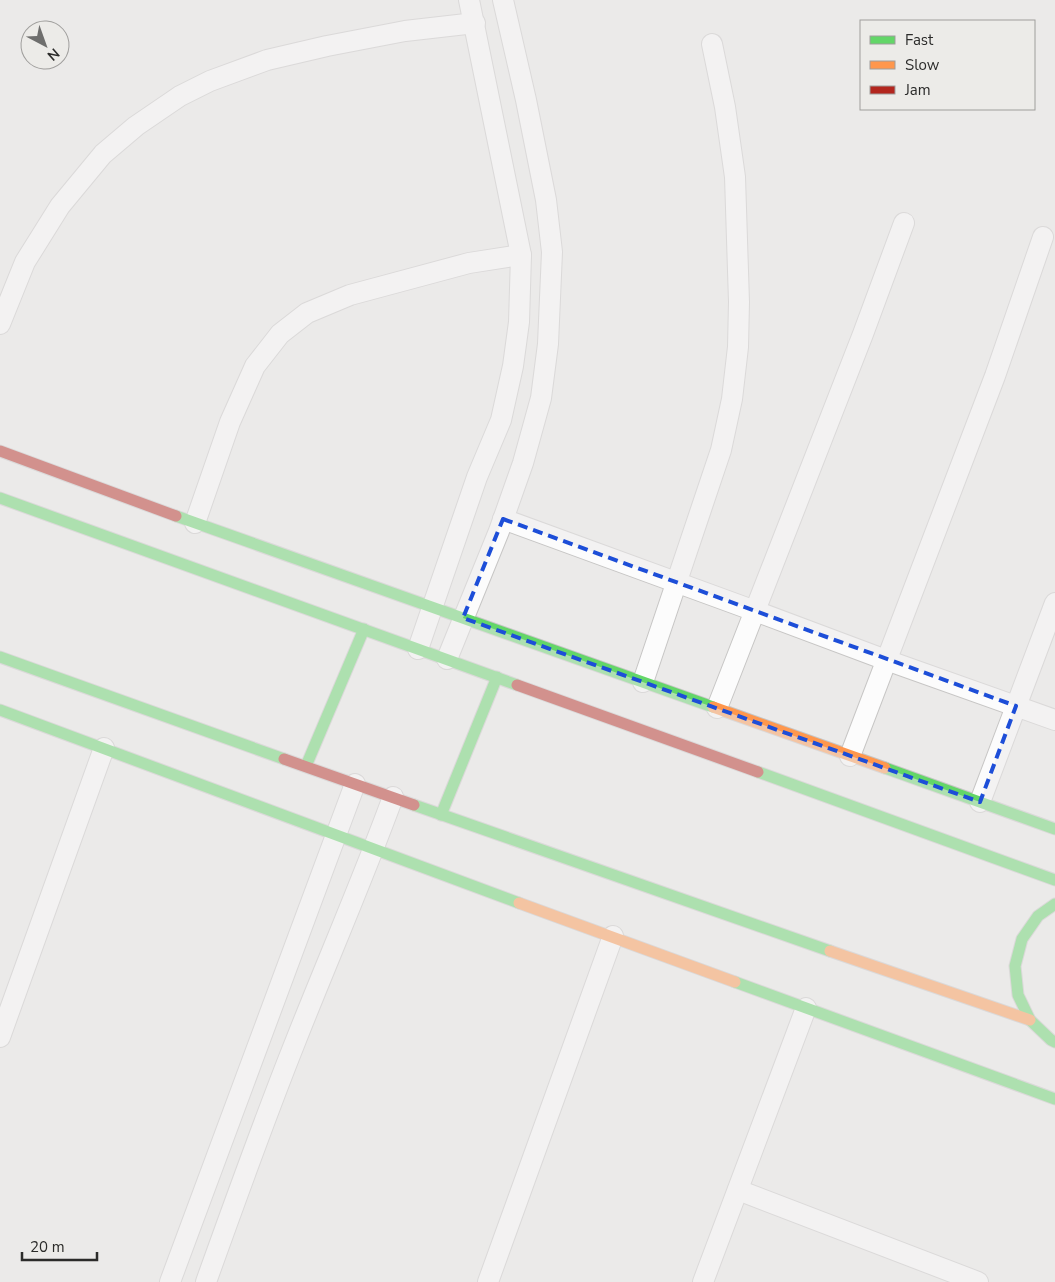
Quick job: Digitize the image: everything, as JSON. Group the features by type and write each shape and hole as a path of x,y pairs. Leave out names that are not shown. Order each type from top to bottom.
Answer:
{"street":[{"path":"418,649 477,477 500,420 513,366 519,322 521,255 469,0"},
{"path":"447,659 503,519 523,463 541,398 548,344 552,252 546,200 503,0"},
{"path":"0,324 25,262 60,206 103,154 136,126 180,96 210,80 267,60 405,31 475,23"},
{"path":"642,682 722,450 732,399 738,347 739,302 735,177 725,107 712,44"},
{"path":"718,708 904,224"},
{"path":"850,756 995,376 1043,237"},
{"path":"195,523 230,422 255,366 280,334 307,313 350,294 469,263 521,255"},
{"path":"0,451 195,523 1055,829"},
{"path":"0,498 1055,880"},
{"path":"503,519 1055,720"},
{"path":"980,802 1055,603"},
{"path":"306,766 364,629"},
{"path":"0,657 441,815 1030,1020"},
{"path":"441,815 497,677"},
{"path":"0,710 1055,1099"},
{"path":"0,1037 104,748"},
{"path":"170,1282 355,784"},
{"path":"206,1282 255,1145 374,849 393,797"},
{"path":"1055,904 1038,916 1022,939 1015,966 1018,994 1030,1020 1055,1042"},
{"path":"488,1282 613,936"},
{"path":"703,1282 806,1008"},
{"path":"738,1190 978,1282"}],"highlighted area":[{"path":"503,519 1016,706 980,802 463,618"}],"traffic: fast":[{"path":"0,498 517,685"},
{"path":"176,516 713,707"},
{"path":"306,766 364,629"},
{"path":"0,657 284,759"},
{"path":"441,815 497,677"},
{"path":"0,710 519,903"},
{"path":"885,768 1055,829"},
{"path":"758,772 1055,880"},
{"path":"414,805 830,951"},
{"path":"1055,904 1038,916 1022,939 1015,966 1018,995 1030,1020 1055,1042"},
{"path":"735,982 1055,1099"}],"traffic: slow":[{"path":"713,707 885,768"},
{"path":"519,903 735,982"},
{"path":"830,951 1030,1020"}],"traffic: jam":[{"path":"0,451 176,516"},
{"path":"517,685 758,772"},
{"path":"284,759 414,805"}]}
